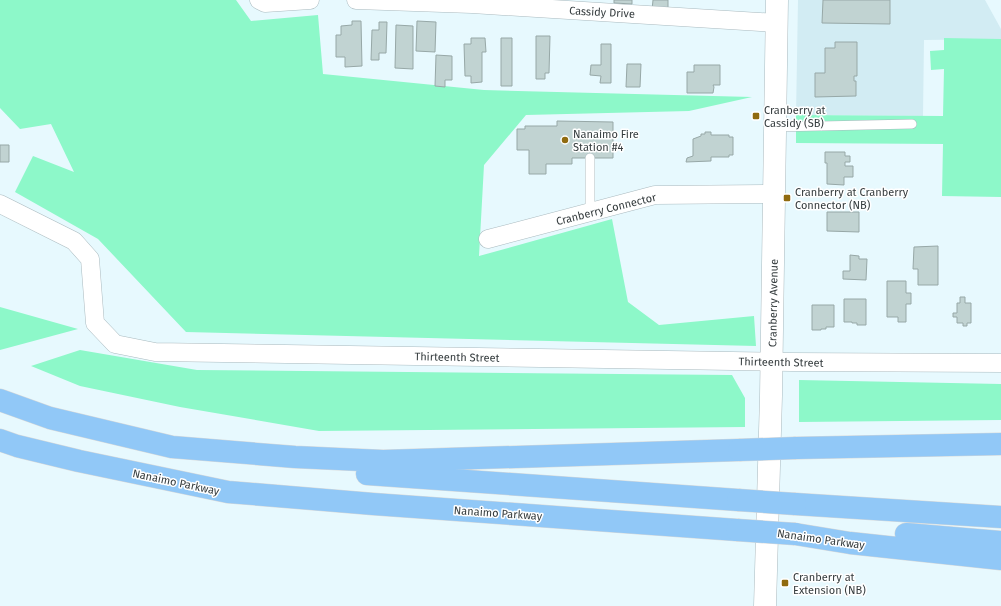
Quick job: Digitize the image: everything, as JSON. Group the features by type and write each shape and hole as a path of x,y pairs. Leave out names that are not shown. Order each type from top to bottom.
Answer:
{"highway":[{"path":"0,400 50,418 218,458 266,465 738,500 1001,517"},
{"name":"Nanaimo Parkway","path":"0,440 17,446 79,461 228,492 381,505 795,534 850,543 1001,559"},
{"path":"172,447 295,457 384,461 796,448 1001,444"},
{"path":"795,534 862,531 1001,542"}],"street":[{"path":"259,0 265,3 310,0"},
{"name":"Cassidy Drive","path":"356,0 472,2 777,23"},
{"name":"Cranberry Avenue","path":"765,606 772,362 777,0"},
{"name":"Cranberry Connector","path":"488,239 655,196 774,194"},
{"name":"Thirteenth Street","path":"0,204 74,241 90,259 95,323 115,344 141,350 154,352 772,362 1001,362"}],"lane":[{"path":"775,127 912,124"},
{"path":"590,158 590,212"}],"shaded area":[{"path":"798,0 985,0 1001,29 1001,39 924,40 923,116 796,115"}],"green space":[{"path":"0,0 236,0 251,21 318,15 323,74 484,90 752,97 689,111 526,115 484,165 479,256 612,219 628,302 659,325 754,316 756,346 186,332 98,239 15,192 33,156 74,172 51,124 20,129 0,108"},
{"path":"944,38 1001,39 1001,197 942,196 943,144 796,143 796,115 943,116 944,69 931,70 930,51 944,50"},
{"path":"0,307 78,329 0,350"},
{"path":"80,350 197,370 732,375 745,398 745,427 319,431 180,407 80,386 31,366"},
{"path":"799,380 1001,384 1001,420 799,422"}],"building":[{"path":"614,0 632,0 632,4 614,3"},
{"path":"653,0 668,0 668,10 652,10"},
{"path":"823,0 890,0 890,24 822,23"},
{"path":"352,21 361,21 362,66 345,67 345,57 336,57 336,35 341,35 341,26 352,25"},
{"path":"417,21 436,22 435,52 416,51"},
{"path":"379,22 387,22 386,53 379,53 379,60 371,60 372,30 379,30"},
{"path":"396,25 413,26 413,69 395,68"},
{"path":"536,36 550,36 549,73 545,73 545,79 536,79"},
{"path":"471,38 485,38 486,52 482,52 482,82 471,83 471,76 465,76 464,44 471,44"},
{"path":"501,38 512,38 512,86 501,86"},
{"path":"835,42 857,42 857,76 854,76 854,81 856,81 856,96 815,97 815,73 825,73 825,48 835,48"},
{"path":"601,44 611,44 611,83 600,83 601,76 590,75 591,65 601,65"},
{"path":"436,55 452,56 452,80 445,80 445,87 435,86"},
{"path":"627,64 641,64 640,87 626,87"},
{"path":"694,65 720,65 720,85 713,85 713,93 687,93 687,72 694,72"},
{"name":"Nanaimo Fire Station #4","path":"557,121 613,122 613,158 572,158 572,164 546,164 546,174 529,174 529,150 517,150 517,129 525,129 525,126 557,126"},
{"path":"705,132 711,132 711,135 729,135 729,137 733,137 733,155 729,155 729,157 711,157 711,161 686,162 687,158 693,156 693,139 701,136 701,134 705,134"},
{"path":"0,145 9,145 9,162 0,162"},
{"path":"825,152 845,152 845,156 850,156 850,162 845,162 845,166 853,166 853,177 844,177 844,185 827,184 827,163 825,163"},
{"path":"827,212 859,212 859,232 827,231"},
{"path":"938,246 938,285 918,285 918,269 913,269 914,247"},
{"path":"850,255 859,256 859,259 867,259 866,280 843,279 843,271 850,271"},
{"path":"887,281 906,281 906,293 911,293 911,304 906,304 906,322 898,322 898,317 887,317"},
{"path":"960,297 965,297 965,303 971,303 971,323 967,323 967,326 963,326 963,323 957,323 957,317 953,317 953,313 957,313 957,303 960,303"},
{"path":"844,299 866,299 866,325 857,325 857,323 844,322"},
{"path":"812,305 834,305 834,327 826,327 826,329 821,330 812,330"}],"place":[{"name":"Cranberry at Cassidy (SB)","path":"756,116"},
{"name":"Nanaimo Fire Station #4","path":"565,140"},
{"name":"Cranberry at Cranberry Connector (NB)","path":"787,198"},
{"name":"Cranberry at Extension (NB)","path":"785,583"}]}
